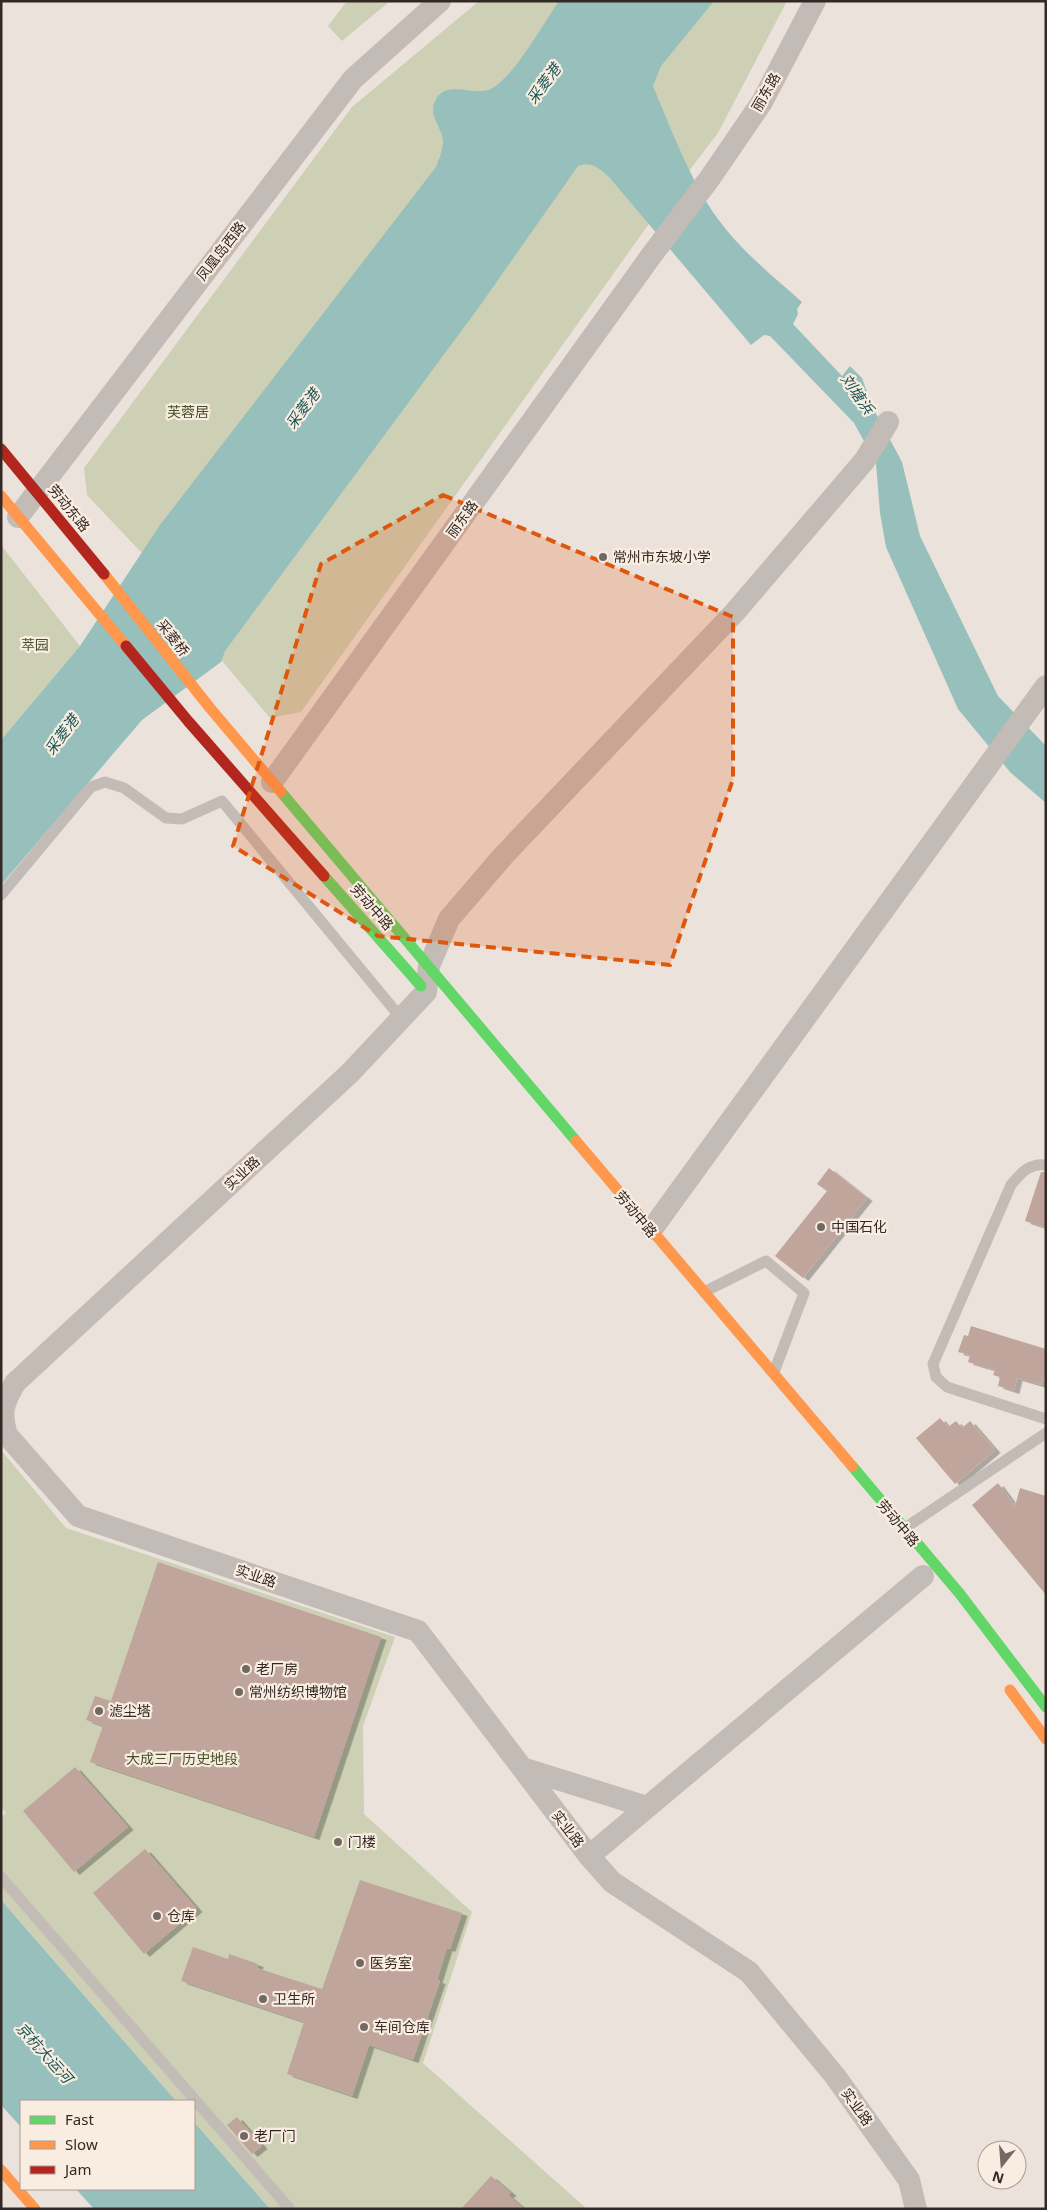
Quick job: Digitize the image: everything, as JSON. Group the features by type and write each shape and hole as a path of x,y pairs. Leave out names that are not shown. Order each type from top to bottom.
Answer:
{"main road":[{"name":"劳动东路","path":"1,449 113,585"},
{"path":"1,496 18,517"},
{"name":"劳动中路","path":"18,517 188,722 430,996"},
{"name":"采菱桥","path":"113,585 210,708"},
{"name":"劳动中路","path":"210,708 905,1528 960,1594 1046,1707"},
{"path":"1005,1683 1046,1739"},
{"path":"1,2170 36,2209"}],"street":[{"name":"凤凰岛西路","path":"18,517 353,79 440,1"},
{"name":"丽东路","path":"272,782 651,256 710,178 762,102 815,1"},
{"path":"430,996 429,966 450,919 504,855 735,612 865,460 888,422"},
{"path":"652,1229 1046,686"},
{"name":"实业路","path":"430,996 402,1018 350,1073 15,1383 6,1398 2,1418 7,1435 78,1516 418,1631 589,1856 612,1882 749,1972 835,2076 909,2180 916,2209"},
{"path":"589,1856 923,1576"},
{"path":"522,1768 648,1807"}],"lane":[{"path":"1,895 91,787 105,782 124,788 166,818 182,819 222,800 402,1018"},
{"path":"1046,1165 1037,1164 1022,1171 1011,1185 933,1364 936,1377 947,1387 1046,1419"},
{"path":"704,1292 766,1260 804,1292 774,1373"},
{"path":"905,1528 1046,1433"},
{"path":"1,1878 195,2100"},
{"path":"195,2100 290,2209"}],"highlighted area":[{"path":"443,495 733,617 733,779 670,965 378,936 233,846 321,564"}],"green space":[{"path":"347,1 390,1 342,41 328,26"},
{"name":"芙蓉居","path":"479,1 573,1 156,568 87,495 84,468 352,107"},
{"path":"677,1 787,1 718,133 656,214 301,712 270,718 202,637"},
{"name":"萃园","path":"1,545 80,646 1,740"},
{"name":"大成三厂历史地段","path":"1,1450 66,1528 395,1637 363,1726 364,1814 472,1912 423,2063 587,2209 270,2209 195,2123 195,2100 175,2100 1,1900 1,1817 6,1813 1,1806"}],"water":[{"path":"559,1 714,1 661,66 653,86 667,120 690,172 718,219 747,252 802,302 797,309 798,314 793,324 842,376 850,366 862,378 873,408 902,462 920,536 998,696 1046,746 1046,803 1010,772 958,709 886,547 880,513 876,463 854,423 770,336 764,335 751,345 609,177 595,166 587,164 578,166 479,307 225,651 221,662 142,720 1,885 1,740 80,646 160,525 436,167 442,151 443,141 434,117 433,106 440,94 453,89 484,91 500,83 537,36"},
{"name":"京杭大运河","path":"1,1900 175,2100 20,2100 20,2126 1,2105"},
{"path":"195,2123 270,2209 94,2209 77,2190 195,2190"}],"building":[{"name":"中国石化","path":"829,1168 867,1198 803,1278 775,1256 827,1191 817,1184"},
{"path":"1041,1172 1046,1172 1046,1228 1025,1221"},
{"path":"971,1326 1046,1349 1046,1381 1042,1380 1041,1385 1017,1378 1014,1391 998,1386 1000,1377 993,1375 995,1370 968,1362 970,1355 958,1352 964,1335 968,1336"},
{"path":"940,1418 948,1427 956,1421 962,1428 970,1421 995,1450 955,1484 916,1438"},
{"path":"998,1483 1015,1506 1020,1488 1046,1496 1046,1595 972,1505"},
{"name":"老厂房","path":"158,1562 381,1637 314,1837 90,1762 103,1726 86,1720 95,1696 111,1701"},
{"path":"75,1767 128,1827 74,1872 23,1811"},
{"path":"145,1849 197,1909 144,1954 93,1893"},
{"path":"360,1880 462,1913 450,1949 447,1948 437,1980 440,1981 413,2060 369,2045 352,2096 287,2074 304,2022 181,1981 193,1947 228,1959 229,1954 258,1964 257,1968 322,1989"},
{"name":"老厂门","path":"237,2117 262,2146 252,2154 227,2125"},
{"path":"491,2176 511,2193 508,2195 524,2209 461,2209"}],"traffic: fast":[{"path":"281,792 576,1141"},
{"path":"324,876 421,986"},
{"path":"852,1466 960,1594 1046,1707"}],"traffic: slow":[{"path":"1,496 126,646"},
{"path":"104,574 210,708 281,792"},
{"path":"576,1141 852,1466"},
{"path":"1010,1690 1046,1739"},
{"path":"1,2170 35,2209"}],"traffic: jam":[{"path":"1,449 104,574"},
{"path":"126,646 188,721 324,876"}],"place":[{"name":"常州市东坡小学","path":"603,557"},
{"name":"中国石化","path":"821,1227"},
{"name":"老厂房","path":"246,1669"},
{"name":"常州纺织博物馆","path":"239,1692"},
{"name":"滤尘塔","path":"99,1711"},
{"name":"门楼","path":"338,1842"},
{"name":"仓库","path":"157,1916"},
{"name":"医务室","path":"360,1963"},
{"name":"卫生所","path":"263,1999"},
{"name":"车间仓库","path":"364,2027"},
{"name":"老厂门","path":"244,2136"}],"water label":[{"name":"采菱港","path":"544,84"},
{"name":"刘塘浜","path":"857,394"},
{"name":"采菱港","path":"303,409"},
{"name":"采菱港","path":"62,735"}]}
